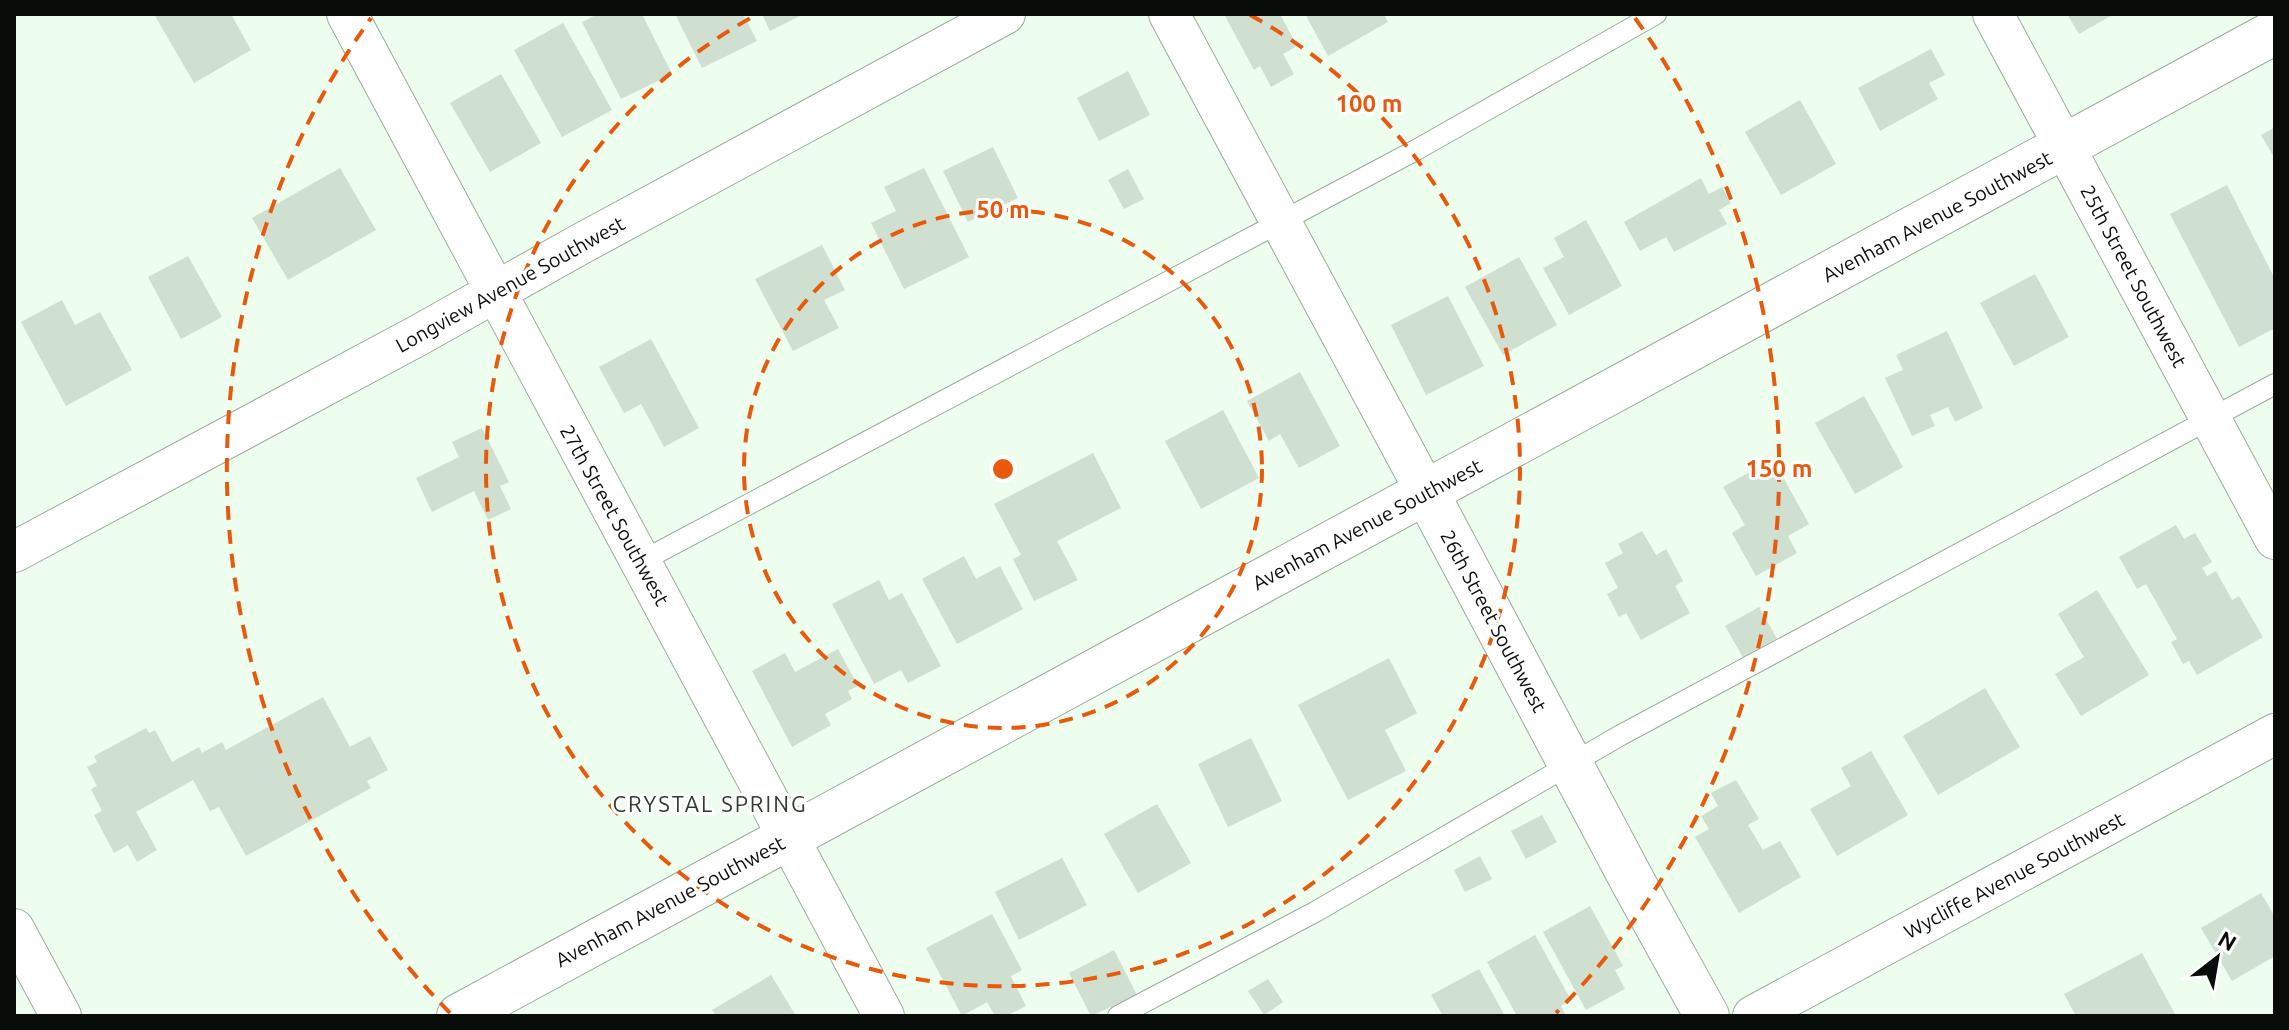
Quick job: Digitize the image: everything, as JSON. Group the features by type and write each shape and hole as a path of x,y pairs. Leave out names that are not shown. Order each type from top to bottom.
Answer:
{"street":[{"name":"Longview Avenue Southwest","path":"14,552 1005,14"},
{"name":"26th Street Southwest","path":"1169,14 1707,1016"},
{"name":"25th Street Southwest","path":"1993,14 2275,539"},
{"name":"27th Street Southwest","path":"354,16 496,292 884,1016"},
{"name":"Avenham Avenue Southwest","path":"459,1016 2275,32"},
{"name":"Wycliffe Avenue Southwest","path":"1753,1016 2275,734"},
{"path":"14,929 61,1016"}],"lane":[{"path":"640,562 1416,150 1656,14"},
{"path":"1118,1016 1315,912 1570,764 2275,384"}],"building":[{"path":"154,14 231,14 251,50 194,83"},
{"path":"598,14 642,14 672,74 621,99 582,22"},
{"path":"675,14 743,14 757,41 702,68"},
{"path":"762,14 804,14 770,31"},
{"path":"1224,14 1280,14 1297,46 1283,54 1294,74 1271,87 1260,66 1254,70"},
{"path":"1305,14 1384,14 1388,22 1328,56"},
{"path":"2067,14 2114,14 2079,34"},
{"path":"563,23 612,110 562,137 514,50"},
{"path":"1931,49 1945,75 1929,83 1938,99 1880,131 1858,88"},
{"path":"1128,71 1150,115 1099,141 1077,98"},
{"path":"501,74 541,143 490,172 450,103"},
{"path":"1800,100 1836,164 1781,195 1745,132"},
{"path":"2275,127 2275,159 2261,135"},
{"path":"993,147 1018,198 968,222 943,171"},
{"path":"340,168 376,230 288,280 252,218"},
{"path":"924,168 969,257 904,289 871,223 896,211 884,187"},
{"path":"1128,169 1144,199 1124,209 1108,180"},
{"path":"1701,178 1709,194 1722,187 1731,203 1719,210 1727,224 1674,252 1666,237 1640,251 1624,222"},
{"path":"2227,185 2275,279 2275,328 2239,347 2170,214"},
{"path":"1586,220 1622,286 1569,315 1543,268 1564,257 1554,238"},
{"path":"822,245 845,290 824,300 839,328 793,351 755,279"},
{"path":"188,256 222,317 181,339 148,277"},
{"path":"1519,257 1557,325 1503,355 1465,287"},
{"path":"2035,274 2069,337 2014,366 1980,303"},
{"path":"1448,296 1484,366 1426,395 1391,325"},
{"path":"62,300 75,325 100,312 132,370 66,406 21,322"},
{"path":"1947,331 1983,408 1955,422 1948,407 1930,415 1935,426 1912,436 1885,378 1903,370 1896,355"},
{"path":"651,339 699,428 664,447 641,404 624,413 599,367"},
{"path":"1300,372 1340,446 1299,468 1280,434 1269,441 1247,401"},
{"path":"1864,396 1903,467 1855,494 1815,423"},
{"path":"1223,410 1259,478 1201,509 1165,441"},
{"path":"482,428 509,482 500,486 511,509 488,520 474,491 432,512 416,478 459,457 452,442"},
{"path":"1093,453 1121,508 1057,541 1078,580 1034,601 1013,559 1021,555 994,504"},
{"path":"1773,459 1809,524 1788,536 1797,553 1756,576 1732,533 1745,525 1723,487"},
{"path":"2176,525 2184,539 2195,533 2212,562 2202,568 2207,576 2216,571 2232,600 2239,596 2263,637 2197,675 2189,661 2183,664 2171,642 2177,639 2146,584 2137,589 2119,557"},
{"path":"1642,531 1656,555 1666,549 1683,581 1675,586 1690,613 1641,640 1626,613 1619,617 1607,594 1618,588 1605,563 1623,553 1618,544"},
{"path":"964,556 976,579 1000,566 1023,609 957,644 922,579"},
{"path":"879,580 889,600 902,593 941,666 908,683 901,670 874,684 832,604"},
{"path":"2097,590 2149,675 2081,716 2055,674 2084,657 2058,614"},
{"path":"1759,607 1779,642 1745,661 1725,626"},
{"path":"838,649 858,686 848,691 852,699 825,714 831,725 792,747 752,671 785,653 795,672"},
{"path":"1389,658 1417,713 1385,730 1406,771 1348,800 1298,705"},
{"path":"1985,688 2020,747 1938,795 1903,736"},
{"path":"323,697 350,747 370,736 388,770 367,781 371,788 246,856 219,807 210,811 193,780 136,812 157,850 137,862 128,845 114,853 94,815 102,811 91,789 97,786 87,767 97,762 94,756 146,728 149,733 155,730 172,762 199,747 202,753 222,742 226,750"},
{"path":"1251,738 1282,801 1228,827 1198,764"},
{"path":"1871,751 1908,815 1837,856 1810,809 1851,786 1841,768"},
{"path":"1736,780 1759,819 1748,825 1763,850 1780,841 1801,877 1739,913 1695,837 1709,829 1701,816 1718,806 1711,793"},
{"path":"1157,804 1191,863 1138,893 1104,834"},
{"path":"1542,815 1557,842 1526,859 1511,831"},
{"path":"1480,856 1492,879 1465,892 1454,870"},
{"path":"1062,858 1087,905 1019,940 995,892"},
{"path":"2261,893 2275,917 2275,956 2232,981 2201,928"},
{"path":"1590,906 1623,966 1615,970 1625,989 1586,1010 1543,932"},
{"path":"992,914 1022,970 1011,976 1026,1006 1006,1016 995,1016 987,1002 962,1016 926,948"},
{"path":"1535,935 1571,1000 1561,1006 1566,1016 1517,1016 1487,962"},
{"path":"1114,950 1137,995 1091,1016 1069,973"},
{"path":"2142,953 2176,1016 2076,1016 2064,994"},
{"path":"1479,969 1505,1016 1443,1016 1431,995"},
{"path":"771,975 796,1016 716,1016 712,1010"},
{"path":"1268,979 1283,1002 1264,1015 1248,991"}],"district":[{"name":"CRYSTAL SPRING","path":"710,803"}]}
